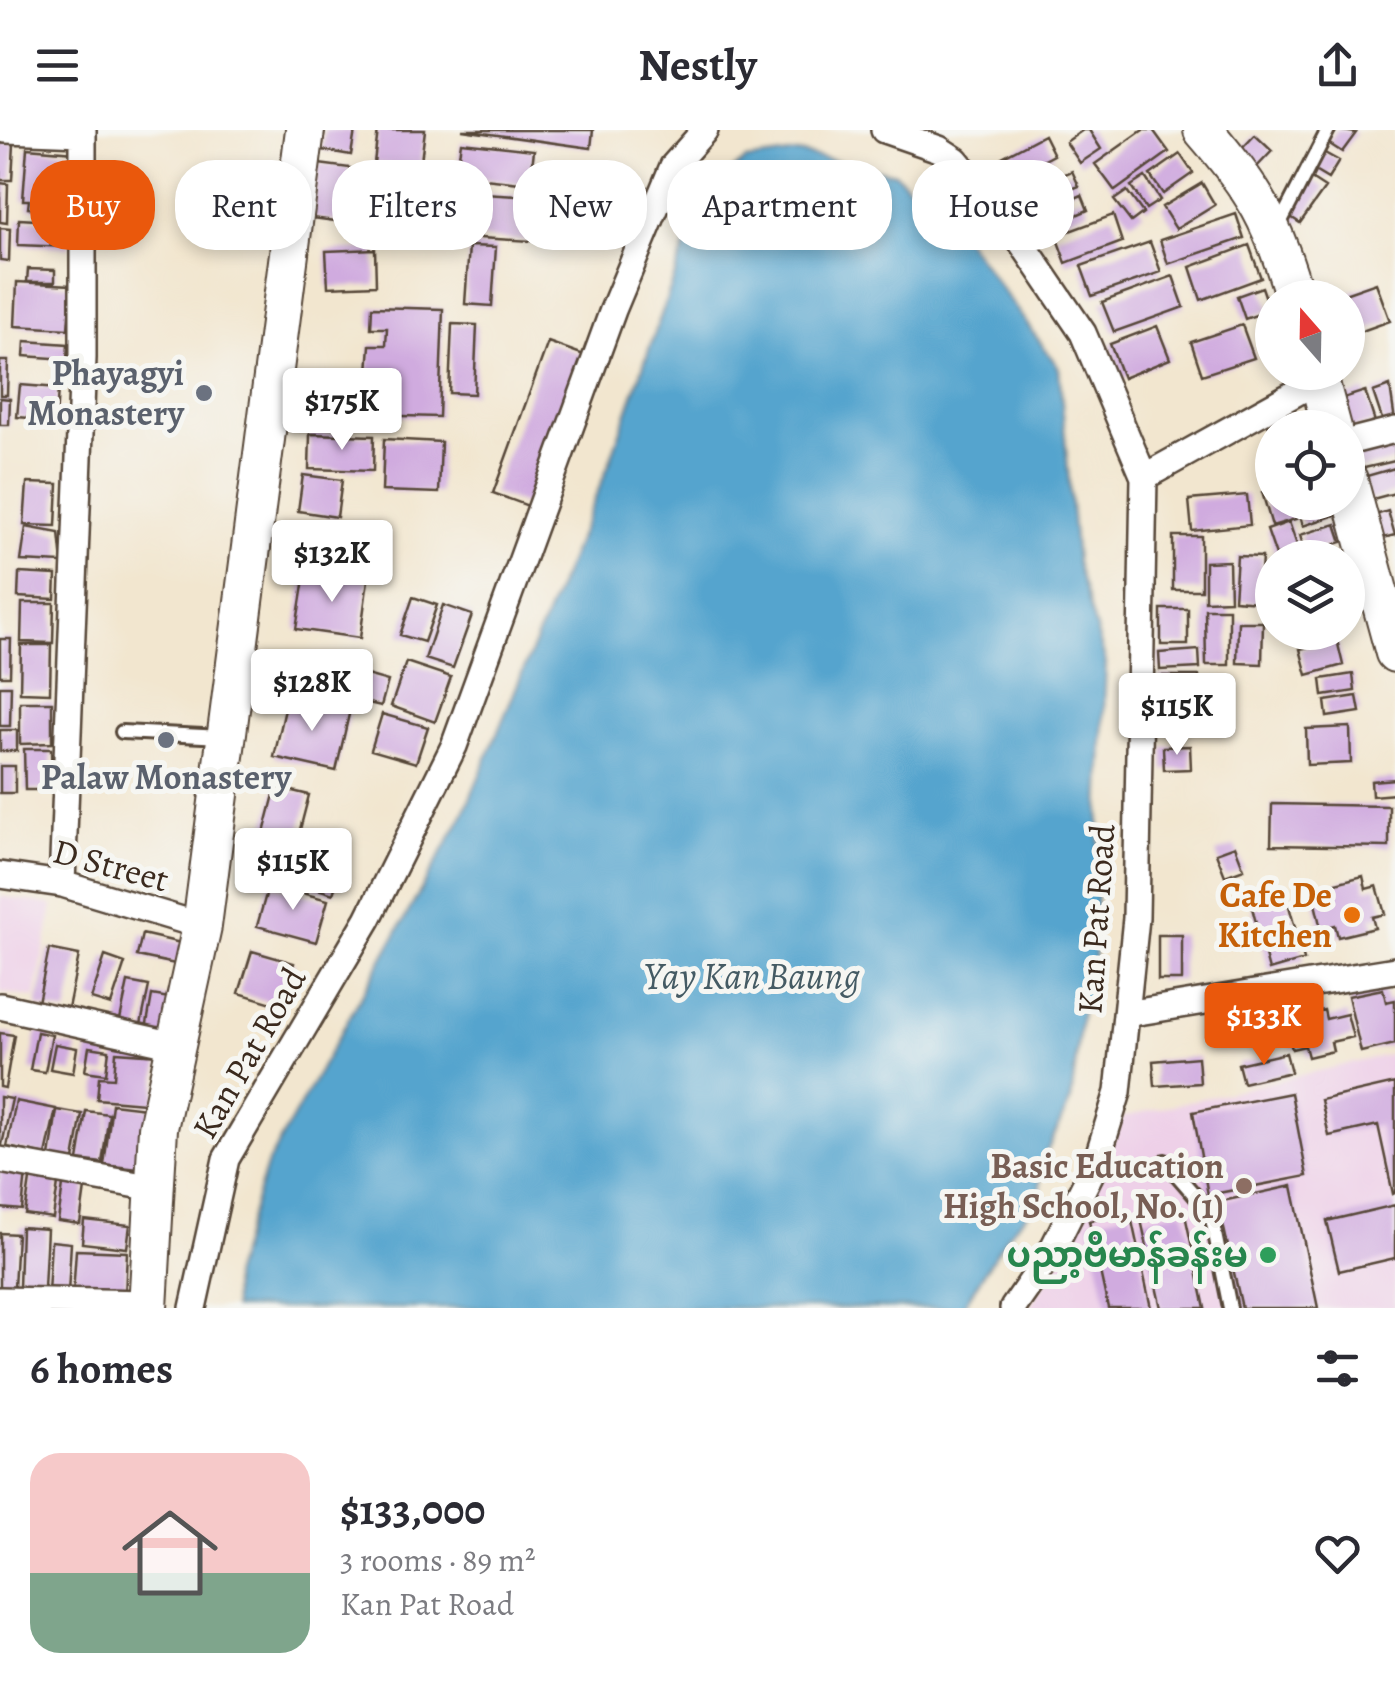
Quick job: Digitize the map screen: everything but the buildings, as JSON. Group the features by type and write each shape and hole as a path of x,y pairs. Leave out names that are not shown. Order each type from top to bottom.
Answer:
{"main road":[{"path":"148,1306 158,1128 202,926 305,130"},
{"path":"1203,130 1248,182 1276,231 1290,280"},
{"path":"1363,520 1386,583 1395,653"}],"street":[{"path":"6,130 82,131 83,358 62,884"},
{"name":"Kan Pat Road","path":"193,1308 226,1158 368,919 454,746 613,310 673,166 705,130"},
{"name":"Kan Pat Road","path":"884,130 940,140 1007,221 1083,333 1144,478 1136,918 1118,1092 1096,1163 1048,1256 1012,1308"},
{"path":"1144,478 1294,390"},
{"path":"1365,438 1395,430"},
{"name":"D Street","path":"0,875 62,884 202,926"},
{"path":"1126,1014 1395,970"},
{"path":"0,1006 175,1045"},
{"path":"0,1160 154,1188"},
{"path":"0,1300 148,1306"}],"lane":[{"path":"1276,231 1328,130"},
{"path":"122,732 225,737"},
{"path":"1166,1161 1210,1214 1230,1308"}],"shaded area":[{"path":"0,896 53,905 35,998 0,992"},
{"name":"Basic Education High School, No. (1)","path":"1395,1053 1395,1308 1029,1308 1063,1255 1123,1117"}],"water":[{"name":"Yay Kan Baung","path":"797,153 831,160 746,160"},
{"name":"Yay Kan Baung","path":"892,172 912,189 912,250 973,250 1059,368 1076,562 1106,663 1093,989 1082,1010 1071,1100 1040,1166 1041,1199 1008,1234 962,1308 233,1308 232,1277 266,1166 464,813 608,467 684,250 892,250"}],"place":[{"name":"Phayagyi Monastery","path":"204,393"},
{"name":"Palaw Monastery","path":"166,740"},
{"name":"Cafe De Kitchen","path":"1352,915"},
{"name":"Basic Education High School, No. (1)","path":"1244,1186"},
{"name":"ပညာ့ဗိမာန်ခန်းမ","path":"1268,1255"}]}
